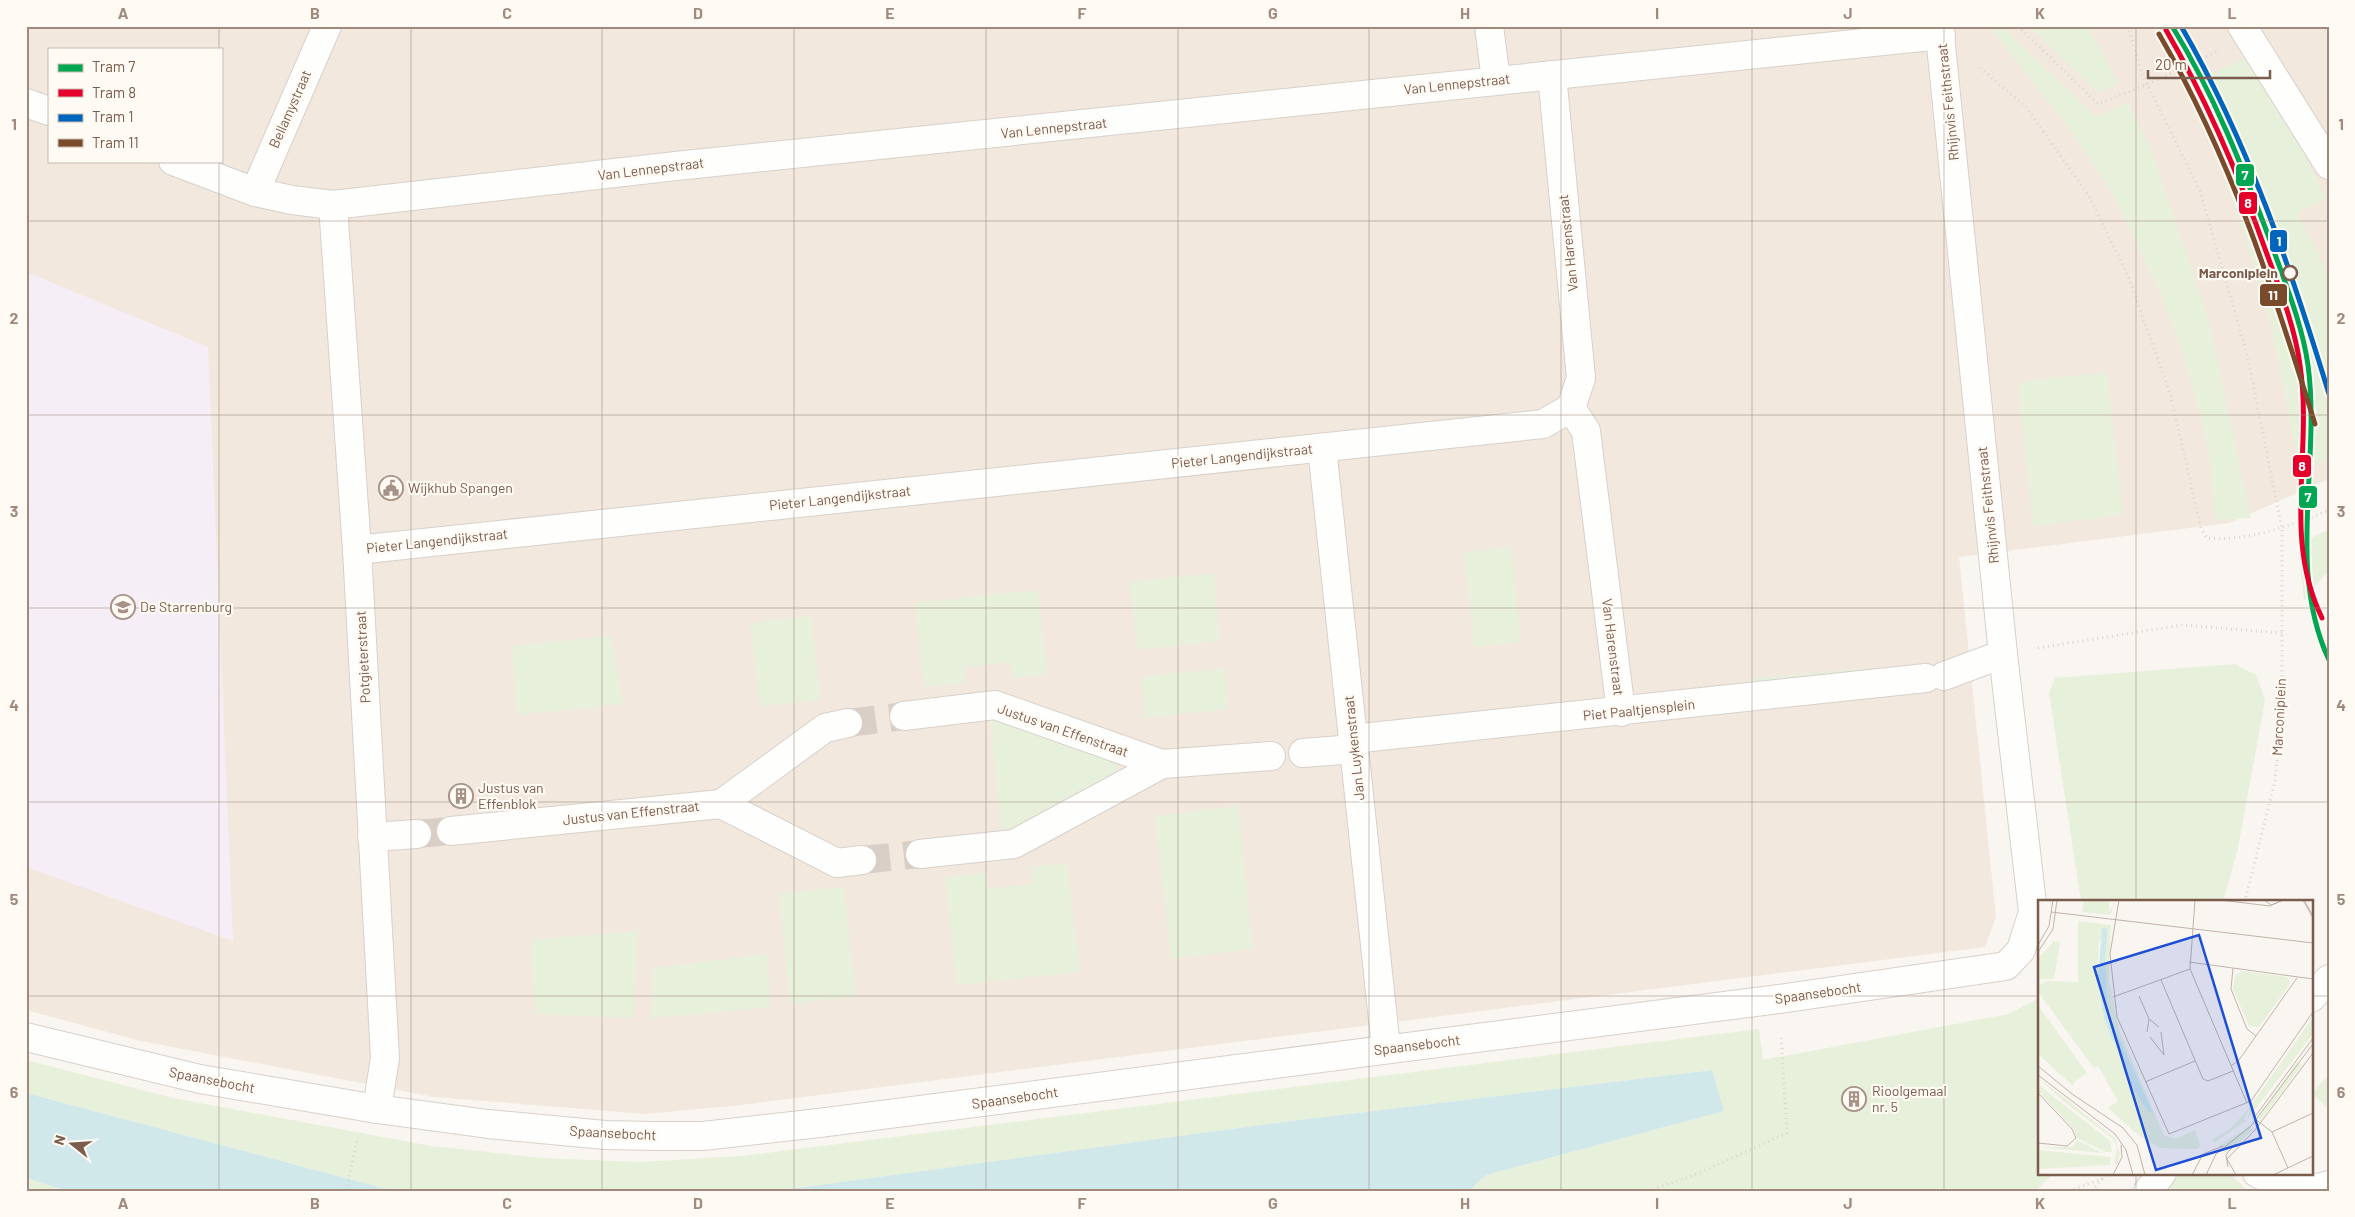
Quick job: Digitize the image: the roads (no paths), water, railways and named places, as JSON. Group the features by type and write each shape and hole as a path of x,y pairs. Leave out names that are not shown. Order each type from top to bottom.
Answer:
{"street":[{"name":"Bellamystraat","path":"255,192 327,26"},
{"path":"1489,26 1496,80"},
{"name":"Van Lennepstraat","path":"176,162 255,192 292,200 333,205 676,166 1552,75 1940,31"},
{"name":"Rhijnvis Feithstraat","path":"1940,31 2003,654 2033,912 2021,950 2006,966"},
{"path":"2246,31 2329,165"},
{"name":"Van Harenstraat","path":"1552,75 1581,378 1571,408 1586,431 1621,712"},
{"path":"26,102 48,112"},
{"name":"Potgieterstraat","path":"333,205 357,550 385,1058 377,1109"},
{"path":"1322,448 1543,424 1571,408"},
{"name":"Pieter Langendijkstraat","path":"357,550 1322,448"},
{"name":"Jan Luykenstraat","path":"1322,448 1386,1048"},
{"name":"Piet Paaltjensplein","path":"1353,744 1935,677 2003,654"},
{"name":"Justus van Effenstraat","path":"904,716 995,705 1162,764 1271,756"},
{"path":"848,723 825,728 721,804 838,863 862,860"},
{"path":"1304,753 1353,744"},
{"name":"Justus van Effenstraat","path":"920,854 1014,844 1162,764"},
{"name":"Justus van Effenstraat","path":"451,831 721,804"},
{"path":"372,837 417,834"},
{"name":"Spaansebocht","path":"26,1037 200,1079 377,1109 488,1124 605,1135 703,1136 829,1122 1779,998 2006,966"},
{"path":"2312,997 2329,978"},
{"path":"2148,1191 2161,1174"},
{"path":"2259,1174 2283,1185 2312,1190 2329,1184"}],"water":[{"path":"1712,1070 1724,1111 1486,1175 1469,1191 776,1191 1275,1123"},
{"path":"26,1093 394,1191 68,1191 26,1178"}],"tunnel":[{"path":"848,723 904,716"},
{"path":"417,834 451,831"},
{"path":"862,860 920,854"}],"tram line":[{"name":"7","path":"2172,26 2201,78 2250,187 2302,334 2308,365 2311,402 2307,515 2309,589 2316,625 2329,660"},
{"name":"1","path":"2181,26 2227,114 2266,206 2299,299 2329,394"},
{"name":"8","path":"2166,30 2196,85 2234,169 2283,297 2291,324 2298,351 2303,398 2301,525 2304,556 2310,587 2322,618"},
{"name":"11","path":"2159,34 2185,81 2229,176 2266,273 2315,424"}],"place":[{"name":"Marconiplein","path":"2290,273"},
{"name":"Wijkhub Spangen","path":"391,488"},
{"name":"De Starrenburg","path":"123,607"},
{"name":"Justus van Effenblok","path":"461,796"},
{"name":"Rioolgemaal nr. 5","path":"1854,1099"}]}
